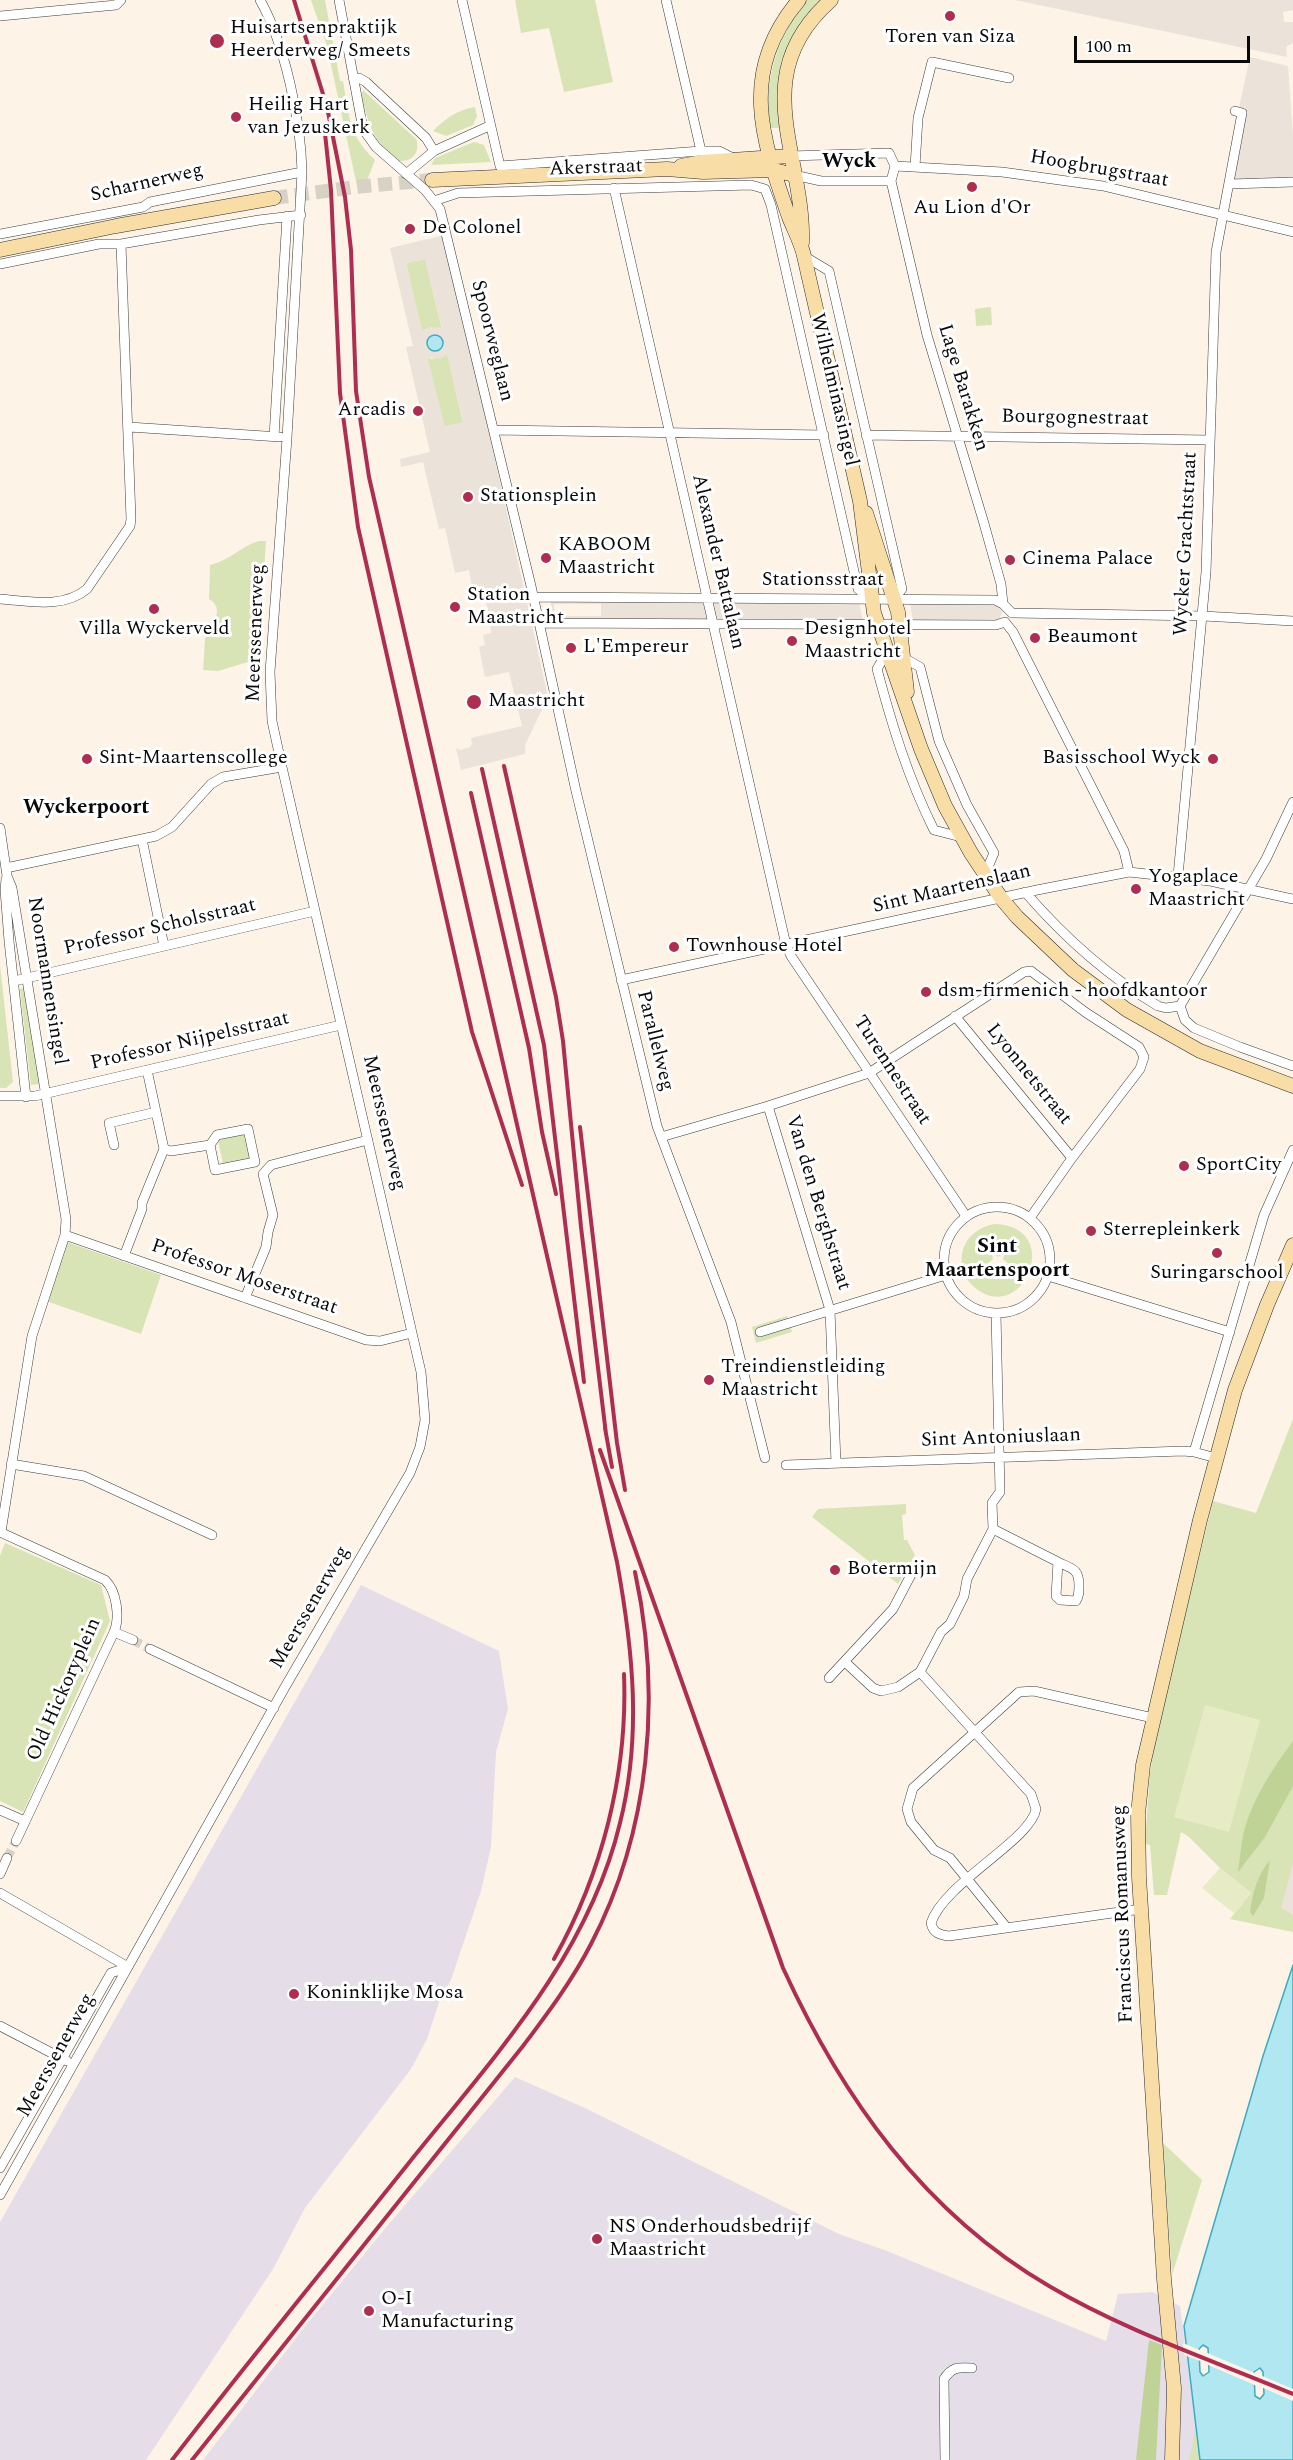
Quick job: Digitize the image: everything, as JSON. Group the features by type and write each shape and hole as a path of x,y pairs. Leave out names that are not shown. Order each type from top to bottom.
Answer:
{"street":[{"path":"0,16 116,5 121,0"},
{"name":"Meerssenerweg","path":"0,2196 274,1708 396,1499 416,1460 423,1432 425,1401 412,1333 272,721 269,687 287,438 302,172 301,142 290,87 277,40 260,0"},
{"name":"Spoorweglaan","path":"339,0 363,129 368,139 434,201 440,210 534,597"},
{"path":"406,174 434,151 489,126 462,0"},
{"path":"666,0 701,151"},
{"name":"Wilhelminasingel","path":"799,0 776,35 764,72 761,116 772,164 803,252 860,501 877,625 933,782 962,837 1001,898 1017,917 1073,970 1127,1010 1200,1051 1293,1086"},
{"name":"Wilhelminasingel","path":"803,252 803,216 783,111 785,86 790,62 798,42 811,21 831,0"},
{"path":"915,167 918,118 932,62 1010,78"},
{"path":"353,78 366,82 426,138 434,151"},
{"name":"Wycker Grachtstraat","path":"1178,876 1203,616 1216,252 1240,127 1239,112"},
{"name":"Akerstraat","path":"489,126 500,166 701,151 719,151 736,159"},
{"path":"889,153 895,166 891,181 821,181 794,175 772,164 790,156 889,153"},
{"name":"Akerstraat","path":"667,169 702,162 736,159 772,164"},
{"name":"Akerstraat","path":"432,180 667,169 703,172 772,164"},
{"name":"Hoogbrugstraat","path":"895,166 1043,177 1131,192 1293,232"},
{"name":"Scharnerweg","path":"0,234 143,207 150,202 302,172"},
{"name":"Lage Barakken","path":"891,181 927,334 1001,584 1003,604"},
{"path":"1230,184 1293,182"},
{"name":"Akerstraat","path":"434,201 458,193 760,186"},
{"name":"Wilhelminasingel","path":"760,186 765,189 771,205 858,590 872,599"},
{"name":"Alexander Battalaan","path":"614,188 786,945"},
{"name":"Scharnerweg","path":"0,250 274,198"},
{"path":"0,264 99,244 121,244 301,215"},
{"path":"274,437 287,216"},
{"name":"Scharnerweg","path":"0,245 45,240"},
{"path":"0,599 65,601 78,596 87,589 130,526 132,519 121,244"},
{"path":"803,252 829,271 902,589 894,599"},
{"path":"129,427 287,438"},
{"path":"494,430 824,435"},
{"name":"Bourgognestraat","path":"866,435 1210,440"},
{"name":"Wilhelminasingel","path":"860,501 868,518 894,599 900,625 909,711"},
{"path":"534,597 540,623 996,625 1005,622 1012,613"},
{"name":"Stationsstraat","path":"534,597 995,600 1003,604"},
{"path":"1003,604 1012,613 1203,616 1293,621"},
{"path":"1005,622 1013,632 1124,851 1129,872"},
{"name":"Parallelweg","path":"540,623 621,980 661,1137 731,1322 765,1458"},
{"path":"886,652 877,669 896,739 909,775 934,830 962,837"},
{"path":"904,658 920,667 939,741 968,805 992,848 994,858 985,874"},
{"path":"6,872 156,836 172,827 211,784 223,777 282,767"},
{"path":"1293,802 1266,859 1180,1006 1185,1020 1194,1028 1293,1066"},
{"name":"Noormannensingel","path":"0,828 26,1097"},
{"path":"142,839 164,946"},
{"name":"Noormannensingel","path":"6,872 12,888 46,1093 66,1219 65,1235"},
{"name":"Sint Maartenslaan","path":"621,980 1025,892 1129,872 1178,876 1293,899"},
{"path":"1025,892 1062,932 1107,972 1158,1006 1166,1008 1180,1006"},
{"name":"Professor Scholsstraat","path":"14,981 315,911"},
{"name":"Turennestraat","path":"786,945 791,956 966,1216"},
{"path":"661,1137 768,1106 869,1073 1024,972 1031,971 1085,1012 1139,1047 1143,1057 1140,1069 1072,1158 1030,1218"},
{"name":"Lyonnetstraat","path":"956,1016 1072,1158"},
{"name":"Professor Nijpelsstraat","path":"0,1096 26,1097 46,1093 341,1025"},
{"path":"124,1256 164,1149 147,1070"},
{"name":"Van den Berghstraat","path":"768,1106 830,1310 836,1464"},
{"path":"114,1145 109,1123 156,1112"},
{"path":"164,1149 171,1151 210,1145 217,1135 248,1129 255,1162 215,1170 210,1145"},
{"path":"245,1298 266,1247 267,1232 273,1215 263,1174 271,1165 368,1140"},
{"path":"1194,1452 1267,1209 1293,1150"},
{"path":"998,1206 1015,1210 1030,1218 1046,1240 1050,1258 1048,1276 1042,1288 1028,1303 1016,1310 996,1313 981,1311 956,1294 946,1275 944,1258 946,1242 954,1228 966,1216 981,1209 998,1206"},
{"path":"1,1532 32,1336 65,1235"},
{"name":"Professor Moserstraat","path":"65,1235 366,1340 380,1341 412,1333"},
{"name":"Franciscus Romanusweg","path":"1172,2460 1174,2388 1163,2256 1141,1909 1138,1814 1140,1781 1153,1718 1230,1408 1253,1339 1293,1245"},
{"path":"759,1332 946,1275"},
{"path":"1048,1276 1230,1332"},
{"path":"844,1662 873,1688 880,1691 898,1688 920,1672 940,1632 950,1624 964,1596 968,1579 993,1529 992,1503 1000,1492 996,1313"},
{"name":"Sint Antoniuslaan","path":"786,1465 1194,1452 1216,1458"},
{"path":"11,1464 84,1476 212,1535"},
{"path":"993,1529 1058,1562"},
{"name":"Old Hickoryplein","path":"1,1532 105,1580 112,1589 117,1620 114,1632 16,1841"},
{"path":"830,1678 893,1610 913,1571"},
{"path":"114,1632 133,1640"},
{"path":"150,1649 274,1708"},
{"path":"920,1672 1031,1794 1036,1809 1030,1823 967,1878 935,1913 931,1923 934,1931 949,1936 1141,1909"},
{"path":"1007,1928 950,1858 934,1850 911,1822 907,1809 913,1788 1019,1692 1027,1691 1153,1718"},
{"path":"0,1810 25,1821"},
{"path":"0,1874 7,1858"},
{"path":"0,1893 128,1967"},
{"name":"Meerssenerweg","path":"0,2168 111,1973 128,1967"},
{"path":"0,2026 73,2065"},
{"path":"945,2460 944,2379 950,2370 958,2367 972,2368"}],"shaded area":[{"path":"1015,0 1293,0 1293,10 1283,12 1284,22 1293,22 1293,43 1286,47 1287,57"},
{"path":"1250,57 1288,66 1293,135 1293,182 1230,184 1238,112"},
{"name":"Stationsplein","path":"445,235 548,697 525,745 525,754 461,770 456,748 460,750 470,747 471,738 522,726 509,672 485,677 479,647 485,645 483,635 491,633 490,617 481,586 472,587 469,570 455,573 445,528 439,529 423,462 401,467 400,459 430,452 406,347 413,346 390,248","holes":["425,259 442,328 429,327 422,331 406,263","447,354 463,422 445,426 427,357 440,359"]},
{"path":"551,597 858,599 864,625 551,623","holes":["554,604 601,604 601,616 555,616"]},
{"path":"910,603 990,604 997,605 1003,612 999,619 991,622 913,621"},
{"name":"Koninklijke Mosa","path":"361,1585 499,1651 508,1709 496,1752 491,1847 481,1891 451,1980 439,2002 427,2039 411,2069 305,2208 273,2269 146,2460 0,2460 0,2222"},
{"path":"1293,1863 1293,1915 1281,1908"},
{"path":"515,2077 585,2108 839,2234 887,2251 1106,2341 1118,2294 1153,2292 1180,2306 1196,2426 1192,2460 203,2460 302,2330 388,2225"}],"green space":[{"path":"311,0 325,0 340,81 343,81 351,124 359,142 375,160 363,191 358,191 327,46"},
{"path":"515,0 595,0 613,82 564,92 549,28 521,33"},
{"path":"807,0 824,0 779,87 780,128 770,128 769,94 775,60 788,28"},
{"path":"363,90 417,140 414,156 408,160 399,161 377,138 370,126 364,106"},
{"path":"475,107 477,116 473,125 446,136 433,131 452,115"},
{"path":"474,142 484,145 491,162 431,165 435,158"},
{"path":"425,259 442,329 426,329 422,332 406,263"},
{"path":"991,307 992,325 976,326 975,309"},
{"path":"447,353 463,423 444,427 427,357 432,359"},
{"path":"259,541 266,541 258,659 218,671 203,670 206,624 215,619 217,613 215,605 209,599 210,565"},
{"path":"0,965 13,1082 6,1088 0,1088"},
{"path":"25,988 41,1084 31,1085 20,989"},
{"path":"246,1134 251,1158 223,1164 218,1140"},
{"path":"994,1224 1016,1229 1028,1240 1032,1256 1029,1272 1021,1286 1008,1295 992,1296 974,1287 964,1272 962,1254 966,1243 978,1230","holes":["991,1251 998,1257 1005,1252 1003,1259 1009,1264 1001,1264 998,1272 995,1264 987,1264 993,1259"]},
{"path":"67,1242 161,1275 141,1334 46,1301"},
{"path":"787,1316 792,1332 756,1343 752,1327"},
{"path":"1293,1419 1293,1932 1230,1919 1251,1893 1181,1832 1167,1895 1154,1895 1150,1845 1145,1844 1150,1773 1159,1721 1213,1501 1256,1513"},
{"path":"906,1504 906,1514 902,1515 904,1540 907,1540 915,1555 898,1584 812,1517 818,1509"},
{"path":"5,1543 101,1585 110,1621 23,1812 0,1801 0,1556"},
{"path":"1205,1705 1260,1720 1229,1832 1174,1817"},
{"path":"1293,1741 1293,1786 1265,1837 1238,1872 1244,1831 1258,1795"},
{"path":"1270,1860 1264,1898 1253,1916 1250,1912 1254,1891"},
{"path":"1220,1868 1251,1893 1235,1914 1202,1888"},
{"path":"1163,2143 1202,2180 1172,2275"},
{"path":"1149,2340 1162,2345 1156,2460 1136,2460"},
{"path":"1196,2426 1200,2460 1189,2460"}],"water":[{"path":"432,335 438,335 443,343 441,349 432,351 427,346 427,340"},
{"path":"1293,1965 1293,2460 1200,2460 1184,2326 1263,2056","holes":["1203,2345 1208,2348 1209,2372 1203,2376 1200,2372 1199,2349","1260,2368 1263,2372 1264,2394 1260,2399 1255,2396 1254,2372"]}],"pier":[{"path":"1183,2343 1202,2351 1203,2362 1184,2355"},
{"path":"1205,2352 1257,2374 1257,2386 1206,2364"},
{"path":"1260,2375 1293,2389 1293,2401 1261,2387"}],"tunnel":[{"path":"274,198 432,180"},
{"path":"133,1640 150,1649"},
{"path":"7,1858 16,1841"}],"railway":[{"path":"172,2460 504,2045 561,1962 585,1918 605,1872 620,1823 627,1790 633,1725 631,1660 617,1562 369,477 356,391 351,250 345,197 327,107 294,0"},
{"path":"324,124 331,190 340,393 358,527 472,1032 522,1185"},
{"path":"504,766 556,997 563,1041 581,1227 606,1434"},
{"path":"482,769 544,1045 584,1382"},
{"path":"471,793 529,1048 542,1132 556,1194"},
{"path":"580,1127 617,1443 625,1490"},
{"path":"605,1428 612,1467"},
{"path":"600,1450 783,1968 806,2016 860,2106 891,2148 925,2187 963,2224 1004,2257 1049,2286 1108,2317 1293,2394"},
{"path":"192,2460 523,2046 567,1984 591,1944 611,1901 627,1856 638,1809 645,1762 648,1667 635,1572"},
{"path":"554,1959 586,1893 608,1822 622,1748 624,1674"}],"place":[{"name":"Toren van Siza","path":"950,16"},
{"name":"Huisartsenpraktijk Heerderweg/ Smeets","path":"217,41"},
{"name":"Heilig Hart van Jezuskerk","path":"236,117"},
{"name":"Au Lion d'Or","path":"972,187"},
{"name":"De Colonel","path":"410,229"},
{"name":"Arcadis","path":"418,411"},
{"name":"Stationsplein","path":"468,497"},
{"name":"KABOOM Maastricht","path":"546,558"},
{"name":"Cinema Palace","path":"1010,560"},
{"name":"Station Maastricht","path":"455,607"},
{"name":"Villa Wyckerveld","path":"154,609"},
{"name":"Beaumont","path":"1035,638"},
{"name":"Designhotel Maastricht","path":"792,641"},
{"name":"L'Empereur","path":"571,648"},
{"name":"Maastricht","path":"474,702"},
{"name":"Sint-Maartenscollege","path":"87,759"},
{"name":"Basisschool Wyck","path":"1213,759"},
{"name":"Yogaplace Maastricht","path":"1136,889"},
{"name":"Townhouse Hotel","path":"674,947"},
{"name":"dsm-firmenich - hoofdkantoor","path":"926,992"},
{"name":"SportCity","path":"1184,1166"},
{"name":"Sterrepleinkerk","path":"1091,1231"},
{"name":"Suringarschool","path":"1217,1253"},
{"name":"Treindienstleiding Maastricht","path":"709,1380"},
{"name":"Botermijn","path":"835,1570"},
{"name":"Koninklijke Mosa","path":"294,1994"},
{"name":"NS Onderhoudsbedrijf Maastricht","path":"597,2239"},
{"name":"O-I Manufacturing","path":"369,2311"}],"district":[{"name":"Wyck","path":"849,163"},
{"name":"Wyckerpoort","path":"86,809"},
{"name":"Sint Maartenspoort","path":"997,1260"}]}
